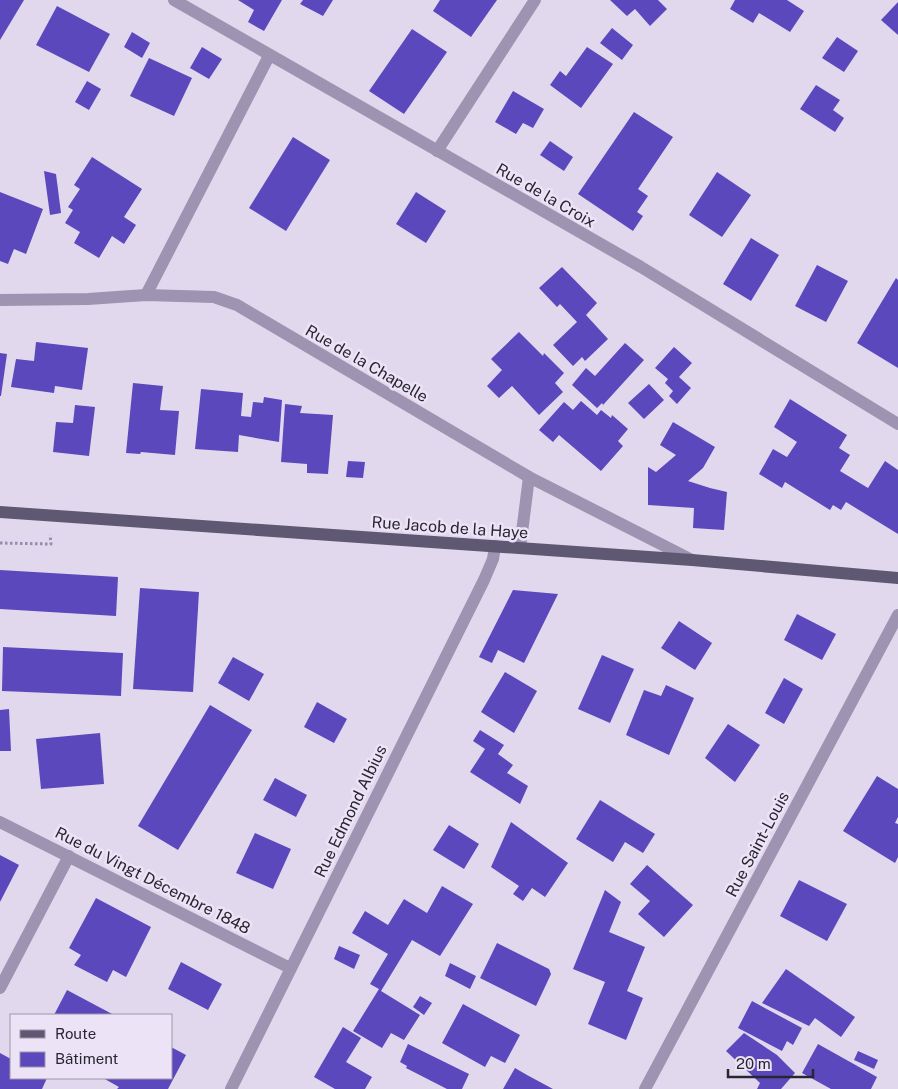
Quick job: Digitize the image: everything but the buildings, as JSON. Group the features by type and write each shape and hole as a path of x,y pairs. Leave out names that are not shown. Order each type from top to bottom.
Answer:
{"main road":[{"name":"Rue Jacob de la Haye","path":"0,512 692,560 898,578"}],"street":[{"name":"Rue de la Croix","path":"174,0 641,267 898,424"},
{"path":"437,151 535,0"},
{"path":"146,295 269,56"},
{"name":"Rue de la Chapelle","path":"0,300 88,299 146,295 214,297 237,305 529,477 692,560"},
{"path":"520,548 529,477"},
{"name":"Rue Edmond Albius","path":"231,1089 484,580 493,559 495,546"},
{"name":"Rue Saint-Louis","path":"645,1089 898,615"},
{"name":"Rue du Vingt Décembre 1848","path":"0,822 290,968"},
{"path":"0,988 69,856"}],"path":[{"path":"0,543 51,544 47,516"}]}
